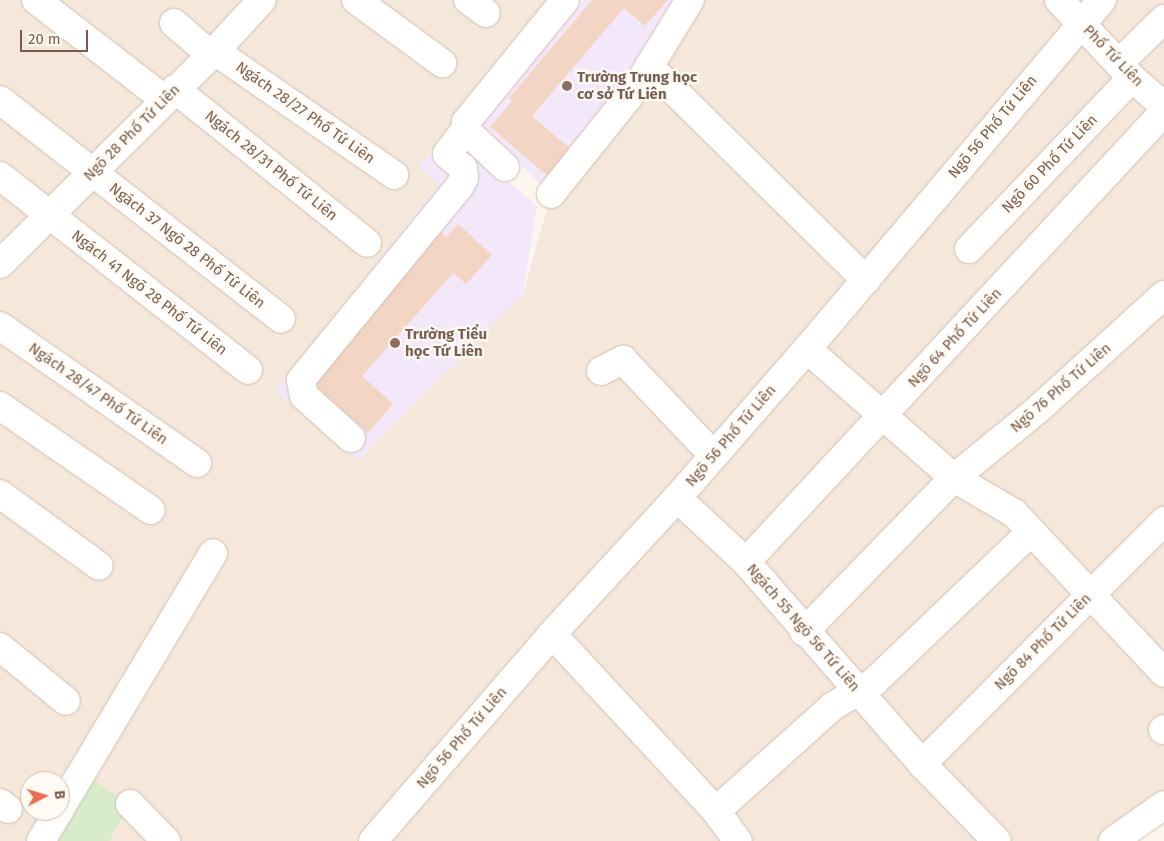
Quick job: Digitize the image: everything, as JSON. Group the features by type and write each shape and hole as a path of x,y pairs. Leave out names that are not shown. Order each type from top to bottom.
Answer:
{"street":[{"name":"Ngách 28/31 Phố Tứ Liên","path":"36,0 170,94 367,243"},
{"name":"Ngõ 28 Phố Tứ Liên","path":"0,264 213,53 262,0"},
{"path":"356,0 442,62"},
{"path":"351,438 304,396 301,380 459,187 464,178 463,168 447,154 465,130 466,122 477,106 564,0"},
{"path":"551,194 636,88 690,0"},
{"name":"Phố Tứ Liên","path":"1059,0 1162,106"},
{"name":"Ngõ 56 Phố Tứ Liên","path":"373,841 552,634 677,498 807,349 1102,0"},
{"name":"Ngõ 60 Phố Tứ Liên","path":"969,249 1126,71 1164,19"},
{"name":"Ngách 28/27 Phố Tứ Liên","path":"174,23 213,53 394,175"},
{"path":"649,66 866,280"},
{"name":"Ngách 37 Ngõ 28 Phố Tứ Liên","path":"0,100 281,319"},
{"name":"Ngõ 64 Phố Tứ Liên","path":"746,562 881,417 1162,106"},
{"path":"465,130 505,167"},
{"name":"Ngách 41 Ngõ 28 Phố Tứ Liên","path":"0,176 248,370"},
{"name":"Ngõ 76 Phố Tứ Liên","path":"804,632 954,478 1035,412 1164,295"},
{"name":"Ngách 28/47 Phố Tứ Liên","path":"0,326 196,463"},
{"path":"807,349 881,417 954,478 1014,513 1089,596 1164,673"},
{"path":"601,371 623,360 714,456"},
{"path":"0,406 151,510"},
{"path":"0,494 99,566"},
{"name":"Ngách 55 Ngõ 56 Tứ Liên","path":"677,498 746,562 804,632 922,764 997,841"},
{"name":"Ngõ 84 Phố Tứ Liên","path":"922,764 1164,521"},
{"path":"716,811 833,706 856,690 874,682 1032,532"},
{"path":"70,792 213,552"},
{"path":"552,634 716,811 738,841"},
{"path":"0,647 66,701"},
{"path":"130,804 166,841"},
{"path":"1113,841 1164,804"},
{"path":"41,841 53,821"}],"shaded area":[{"path":"0,0 553,0 419,167 439,184 276,391 359,460 523,295 551,194 693,0 1164,0 1164,803 1109,841 109,841 130,804 50,841 0,841"},
{"name":"Trường Trung học cơ sở Tứ Liên","path":"584,0 676,0 616,102 545,189 478,123"},
{"name":"Trường Tiểu học Tứ Liên","path":"450,131 537,206 523,295 359,460 276,391 439,184 419,167"}],"green space":[{"path":"88,777 130,804 109,841 53,841 64,821 70,821 70,810"}],"building":[{"path":"592,0 668,0 645,26 624,8 532,116 573,151 550,178 490,127 512,101 509,98"},
{"path":"458,224 492,255 466,284 453,273 362,376 393,404 368,433 309,380 439,231 446,237"}],"place":[{"name":"Trường Trung học cơ sở Tứ Liên","path":"567,86"},
{"name":"Trường Tiểu học Tứ Liên","path":"395,343"}]}
